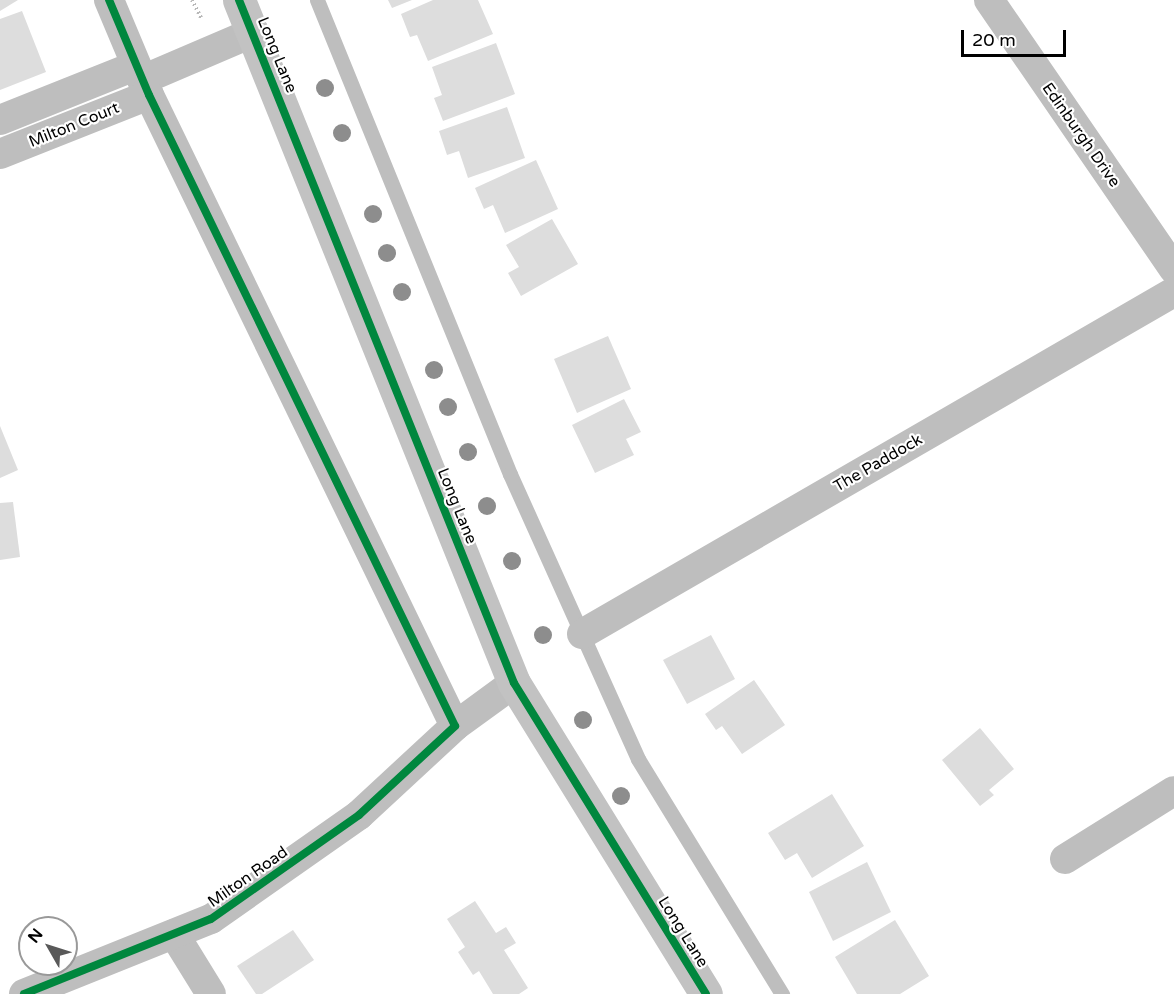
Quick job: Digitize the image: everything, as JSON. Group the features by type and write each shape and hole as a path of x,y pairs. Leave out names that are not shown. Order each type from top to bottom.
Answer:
{"main road":[{"name":"Long Lane","path":"239,0 254,32 513,683 706,994"}],"street":[{"path":"109,0 142,80 455,726"},
{"name":"Edinburgh Drive","path":"989,0 1174,268"},
{"name":"Milton Court","path":"0,154 142,80 254,32"},
{"name":"Milton Court","path":"0,120 142,80"},
{"name":"The Paddock","path":"582,634 1174,292"},
{"name":"Milton Road","path":"24,994 211,920 359,815 455,726 513,683"},
{"path":"1065,859 1174,791"},
{"path":"174,934 211,994"}],"lane":[{"path":"317,0 510,474 639,759 782,994"}],"building":[{"path":"0,0 18,0 0,11"},
{"path":"388,0 412,0 392,8"},
{"path":"433,0 478,0 493,34 428,61 417,35 410,37 401,14"},
{"path":"22,11 46,72 0,90 0,19"},
{"path":"496,43 515,94 443,121 434,98 442,95 432,67"},
{"path":"507,107 525,158 468,178 459,151 447,155 439,131"},
{"path":"536,160 558,209 505,233 493,205 484,209 475,188"},
{"path":"552,219 578,264 521,296 508,273 519,267 506,245"},
{"path":"608,336 631,389 577,413 554,359"},
{"path":"624,399 641,432 626,439 634,455 595,473 572,425"},
{"path":"0,426 18,470 0,478"},
{"path":"13,502 20,557 0,560 0,503"},
{"path":"711,635 735,679 687,704 663,660"},
{"path":"754,680 785,725 742,754 722,726 716,730 705,714"},
{"path":"980,728 1014,769 989,790 994,795 980,806 942,760"},
{"path":"832,794 864,846 812,878 797,853 785,860 768,833"},
{"path":"867,862 891,912 833,941 809,892"},
{"path":"475,901 496,933 506,927 516,943 504,950 528,988 519,994 493,994 479,971 473,975 458,952 465,947 447,919"},
{"path":"895,920 929,976 900,994 857,994 835,957"},
{"path":"293,930 314,960 262,994 256,994 237,966"}],"cycle path":[{"path":"24,994 211,919 359,815 455,726 149,95 109,0"},
{"path":"239,0 514,683 706,994"}]}
